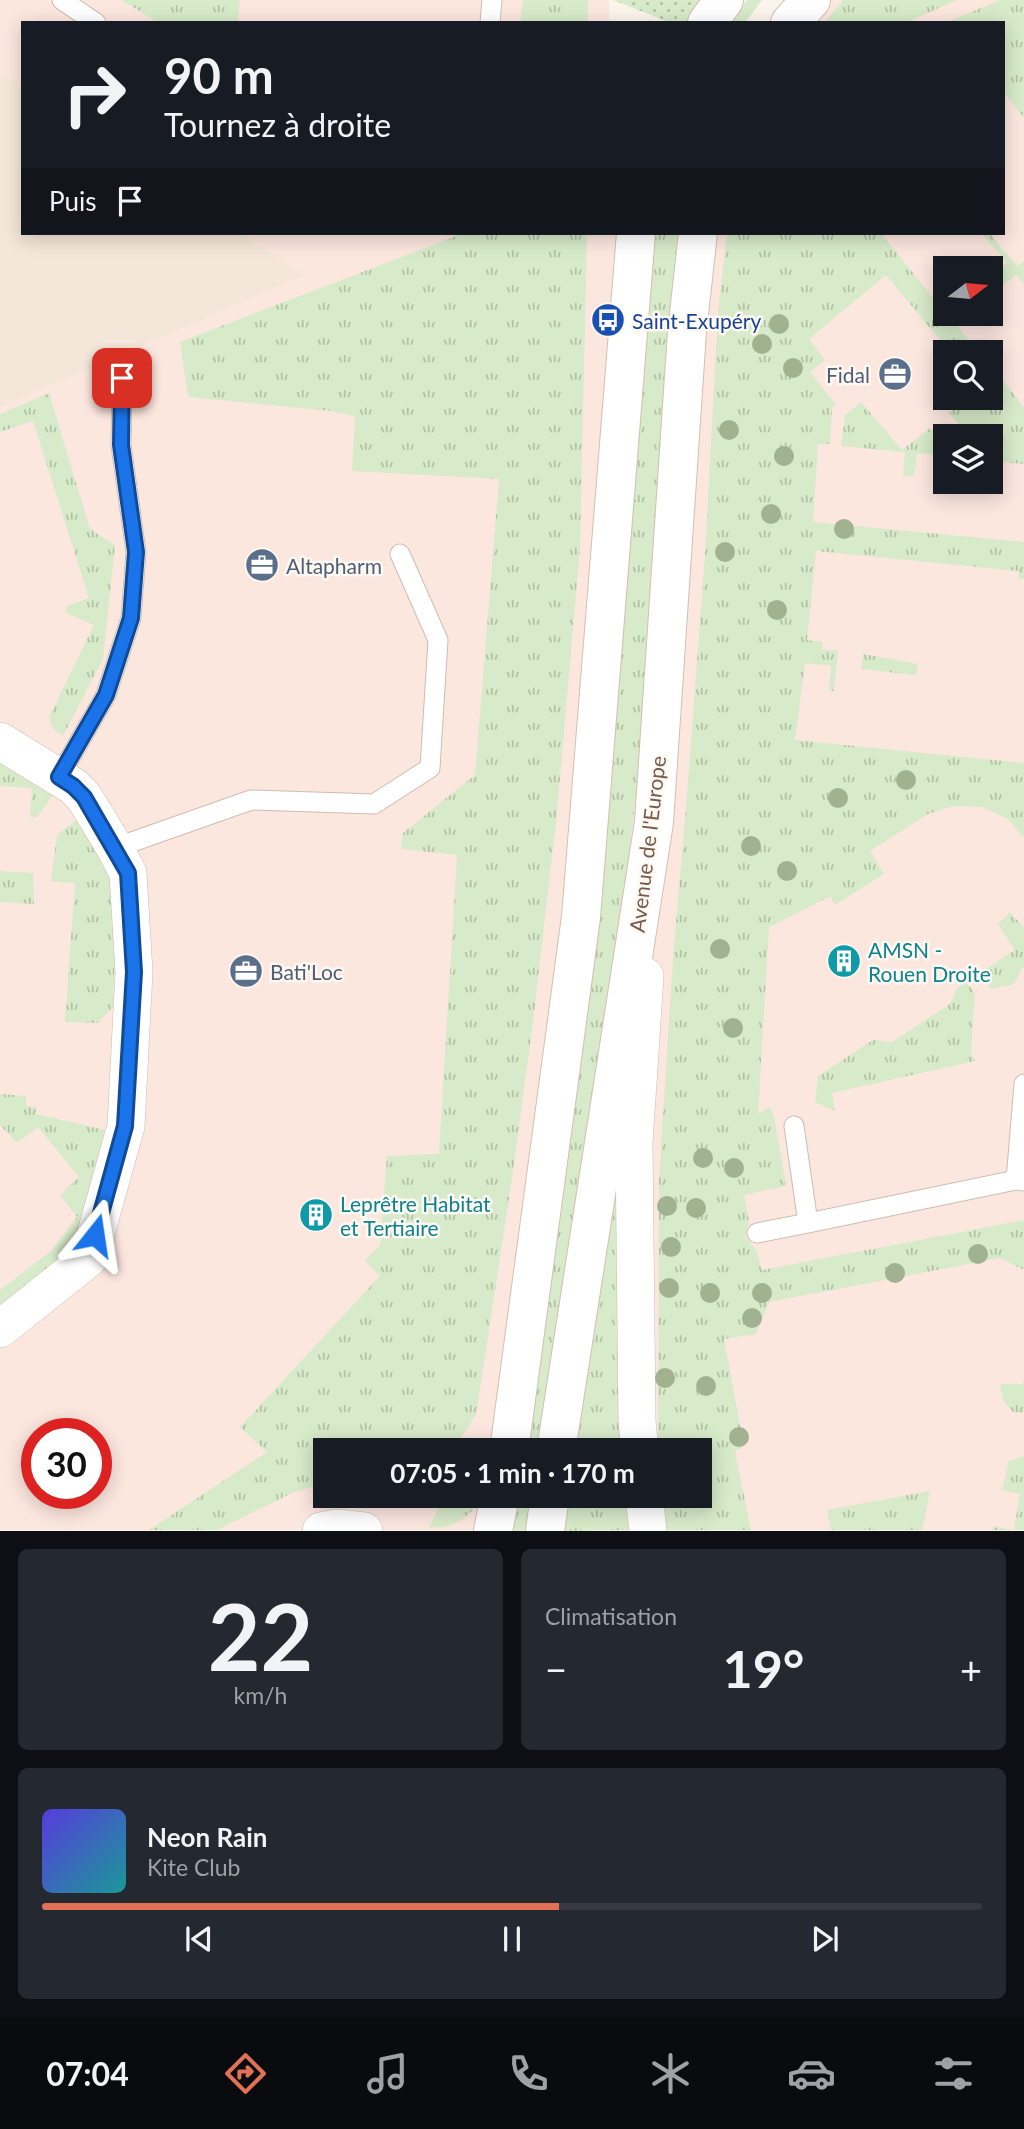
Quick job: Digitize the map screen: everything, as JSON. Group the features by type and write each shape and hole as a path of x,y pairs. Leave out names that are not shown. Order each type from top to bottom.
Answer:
{"main road":[{"path":"708,21 724,0"},
{"path":"792,21 811,0"},
{"path":"511,1438 581,917 636,235"},
{"name":"Avenue de l'Europe","path":"558,1438 654,822 687,332 698,235"},
{"path":"493,1531 498,1508"},
{"path":"545,1531 548,1508"}],"street":[{"path":"0,741 73,786 84,797 115,848 128,873 134,972 125,1126 89,1258 0,1329"},
{"path":"639,1438 634,1143 654,822"},
{"path":"645,1508 648,1531"},
{"path":"321,1531 337,1528 364,1531"}],"lane":[{"path":"62,0 93,21"},
{"path":"491,21 492,0"},
{"path":"59,777 106,695 131,618 136,552 121,445 122,378"},
{"path":"115,848 251,800 374,804 430,768 438,640 400,554"},
{"path":"757,1233 1020,1180 1024,1084"},
{"path":"794,1126 808,1223"}],"shaded area":[{"path":"0,0 609,0 609,21 21,21 21,87 0,73"},
{"path":"822,0 1024,0 1024,1530 0,1530 0,408 305,275 245,235 1005,235 1005,21 791,21"},
{"path":"0,73 21,87 21,235 245,235 306,275 0,408"}],"green space":[{"path":"122,0 240,0 238,21 155,21"},
{"path":"523,0 588,0 588,21 520,21"},
{"path":"613,0 709,0 693,21 666,21"},
{"path":"747,0 762,0 746,21 731,21"},
{"path":"843,0 957,0 910,21 826,21"},
{"path":"1000,0 1024,0 1024,118 1005,94 1005,21 950,21"},
{"path":"459,235 587,235 580,547 557,813 533,1022 476,1415 461,1438 313,1438 313,1487 292,1493 217,1530 149,1530 267,1452 240,1427 380,1276 365,1261 380,1245 387,1156 439,1154 457,855 401,849 403,833 475,775 499,479 352,471 355,416 332,411 188,397 180,342"},
{"path":"647,235 677,235 642,741 622,919 551,1438 514,1438"},
{"path":"727,235 883,235 933,298 933,326 957,326 969,340 940,340 886,275 809,339 825,360 810,372 836,405 832,407 830,444 818,444 813,522 1024,542 1024,579 1019,579 1019,571 816,551 807,640 822,642 822,649 838,651 834,691 829,690 831,666 805,663 795,740 1024,763 1024,835 1022,836 1008,819 982,807 953,806 928,814 870,851 884,874 835,905 831,896 769,927 758,1114 770,1107 774,1116 786,1186 744,1195 749,1220 745,1236 756,1250 762,1270 1024,1220 1024,1270 1000,1258 769,1302 756,1334 724,1339 744,1446 735,1452 751,1530 666,1530 664,1508 712,1508 712,1438 658,1438 659,1178 674,944 705,554 718,312"},
{"path":"983,235 991,235 1017,266 1024,261 1024,284 1016,275 1003,285 1003,266 1007,263 1003,256"},
{"path":"1003,381 1024,407 1024,464 1003,462 1003,424 958,424 949,413 953,410 1003,410"},
{"path":"49,393 90,529 115,545 103,659 63,736 53,729 49,717 94,625 66,613 67,606 89,598 33,421 0,432 0,414"},
{"path":"861,402 902,450 930,428 933,432 933,455 917,453 914,477 903,475 905,452 841,446 845,415"},
{"path":"863,654 918,664 916,675 861,669"},
{"path":"0,754 55,793 37,817 30,817 32,788 0,786"},
{"path":"78,819 108,860 117,890 113,1007 98,1023 65,1022 75,883 51,881 57,835"},
{"path":"0,871 33,873 34,904 0,902"},
{"path":"1010,912 1024,928 1024,965 1014,984 991,989 981,972 1015,950 998,924"},
{"path":"966,982 975,993 971,1052 975,1061 832,1093 835,1111 815,1102 818,1076 873,1040 892,1042 950,1004 957,988"},
{"path":"0,1094 26,1096 26,1106 37,1107 36,1114 105,1130 100,1191 90,1225 62,1258 0,1310 0,1290 51,1251 77,1217 60,1195 79,1177 38,1127 17,1143 0,1125"},
{"path":"617,1186 623,1438 569,1438 606,1191"},
{"path":"1024,1375 1024,1413 1013,1412 1003,1400 1000,1384 1023,1384"},
{"path":"1024,1456 1024,1530 1014,1530 1020,1494 1002,1490 1009,1461"},
{"path":"930,1491 922,1530 831,1530 827,1510"},
{"path":"439,1508 475,1508 454,1524 429,1527"},
{"path":"503,1508 540,1508 536,1530 499,1531"},
{"path":"558,1508 628,1508 631,1530 554,1531"},
{"path":"993,1526 1014,1530 992,1530"}],"place":[{"name":"Saint-Exupéry","path":"608,320"},
{"name":"Fidal","path":"895,374"},
{"name":"Altapharm","path":"262,565"},
{"name":"AMSN - Rouen Droite","path":"844,961"},
{"name":"Bati'Loc","path":"246,971"},
{"name":"Leprêtre Habitat et Tertiaire","path":"316,1215"}],"route":[{"path":"95,1235 125,1126 134,972 128,873 84,797 59,777 106,695 131,618 136,552 121,445 122,378"}]}
